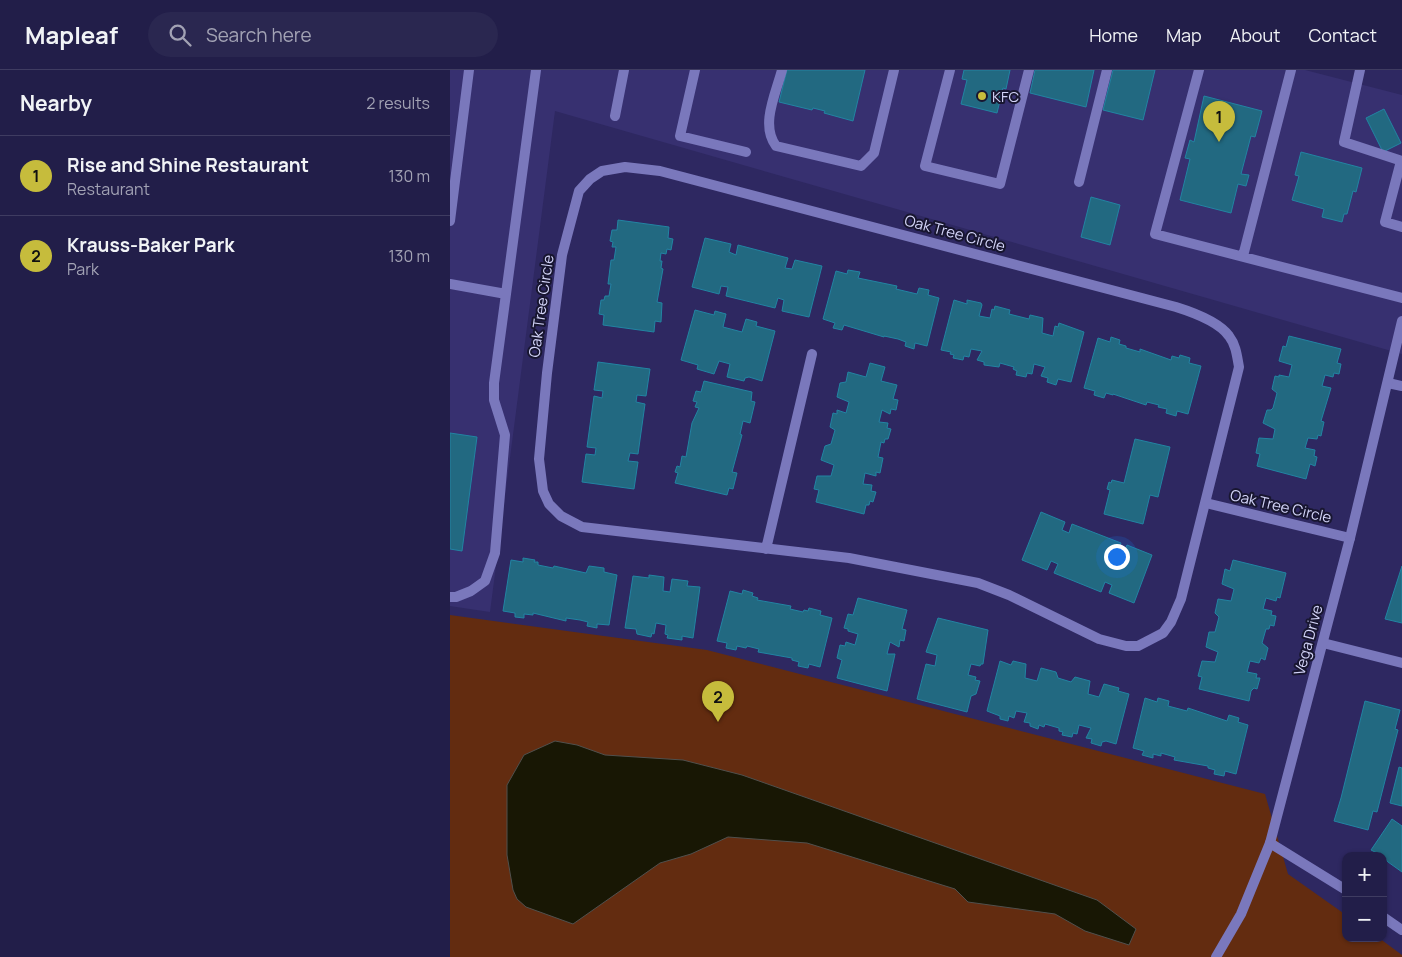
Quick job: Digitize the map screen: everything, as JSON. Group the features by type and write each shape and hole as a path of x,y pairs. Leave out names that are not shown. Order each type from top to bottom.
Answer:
{"street":[{"path":"450,221 469,70"},
{"path":"450,597 456,597 471,591 484,581 495,553 505,435 494,400 494,383 536,70"},
{"path":"615,116 624,70"},
{"path":"695,70 680,136 746,152"},
{"path":"782,70 768,124 769,137 776,146 861,166 874,153 894,70"},
{"path":"950,70 925,166 1000,184 1029,70"},
{"path":"1078,182 1107,70"},
{"path":"1199,70 1156,234 1402,298"},
{"path":"1243,256 1291,70"},
{"path":"1360,70 1344,142 1401,161 1385,222 1402,227"},
{"name":"Oak Tree Circle","path":"625,167 660,171 1198,314 1228,334 1235,346 1239,367 1181,600 1171,622 1163,632 1138,646 1126,646 1099,639 1009,595 978,583 849,558 766,549 582,526 561,516 549,504 543,491 540,450 546,372 562,255 579,191 590,179 602,171 625,167"},
{"path":"450,284 506,294"},
{"name":"Vega Drive","path":"1216,957 1241,914 1270,843 1350,538 1400,336 1402,321"},
{"path":"766,549 812,354"},
{"path":"1388,383 1402,386"},
{"name":"Oak Tree Circle","path":"1206,504 1350,538"},
{"path":"1323,643 1402,663"},
{"path":"1270,843 1342,888"},
{"path":"1387,920 1402,930"}],"shaded area":[{"path":"450,70 1305,70 1402,95 1402,354 555,111 490,612 450,606"},
{"path":"450,615 707,650 1265,794 1288,874 1342,912 1342,942 1384,942 1402,955 1402,957 450,957"},
{"path":"555,741 577,745 605,755 683,760 742,775 1097,900 1136,929 1129,945 1085,931 1055,914 968,902 955,889 807,843 728,837 691,854 660,863 573,924 526,907 517,899 513,890 507,855 507,785 524,755"}],"building":[{"path":"787,70 865,70 853,121 824,113 825,111 813,108 812,110 779,102"},
{"name":"KFC","path":"964,70 1010,70 1006,89 1003,88 997,113 961,104 967,80 962,79"},
{"path":"1035,70 1094,70 1086,107 1030,93"},
{"path":"1113,70 1155,70 1143,120 1103,110"},
{"path":"1204,96 1262,111 1255,137 1251,136 1241,174 1249,175 1246,186 1238,184 1231,213 1180,200 1190,159 1185,158 1190,140 1194,142"},
{"path":"1384,109 1401,143 1383,152 1366,118"},
{"path":"1301,152 1362,168 1356,192 1353,191 1347,214 1344,214 1342,222 1322,217 1324,209 1292,200 1299,176 1295,175"},
{"path":"1091,197 1120,205 1110,245 1081,237"},
{"path":"618,220 669,227 668,238 673,239 671,250 667,249 666,254 661,253 660,261 662,261 661,268 663,269 657,302 662,303 661,322 655,321 654,332 603,325 604,315 599,314 601,300 604,300 605,296 609,296 611,284 608,284 611,260 614,260 616,247 612,247 613,242 610,241 612,230 617,230"},
{"path":"705,238 731,244 729,252 736,255 738,245 788,258 785,268 792,269 795,260 822,266 809,317 782,311 784,300 778,298 775,308 726,296 728,287 721,286 719,294 692,287"},
{"path":"848,270 860,272 858,278 897,286 896,289 917,294 919,288 929,290 928,295 939,298 927,346 915,343 914,349 905,346 906,342 898,339 884,337 844,325 842,330 833,328 835,323 823,319 836,271 847,274"},
{"path":"954,300 967,304 967,300 981,303 979,316 990,318 992,309 994,310 995,306 1010,310 1009,314 1029,319 1030,315 1043,318 1042,333 1053,336 1055,326 1058,327 1059,323 1084,332 1071,382 1058,379 1056,385 1047,382 1048,378 1041,376 1045,367 1034,364 1032,374 1027,373 1026,377 1016,375 1017,371 1013,369 1014,367 1000,363 999,367 984,365 984,362 977,360 982,351 971,349 969,357 964,356 963,360 953,358 954,355 950,354 951,352 941,350"},
{"path":"695,310 714,315 715,311 726,314 723,327 742,332 746,319 757,322 756,326 775,331 762,381 749,377 745,378 744,381 727,377 730,364 719,361 714,374 697,369 698,365 681,360"},
{"path":"1289,336 1341,349 1337,363 1341,364 1339,374 1334,373 1333,377 1325,375 1322,386 1331,388 1321,421 1324,422 1321,436 1318,435 1317,439 1308,438 1305,448 1315,450 1314,456 1317,457 1315,466 1310,464 1306,479 1257,466 1260,454 1256,453 1259,438 1273,439 1275,429 1263,423 1267,410 1273,408 1277,393 1272,389 1275,376 1289,377 1292,365 1279,361 1283,346 1286,347"},
{"path":"1111,337 1120,340 1119,344 1126,346 1126,348 1140,352 1140,349 1171,360 1172,356 1179,358 1180,355 1190,358 1189,363 1201,366 1188,414 1177,411 1176,416 1166,413 1167,409 1158,407 1159,405 1147,402 1146,405 1113,394 1106,393 1104,398 1094,395 1095,391 1084,388 1098,338 1110,342"},
{"path":"598,362 650,369 646,396 637,395 636,402 645,404 638,454 630,453 628,461 638,462 634,489 582,482 586,454 595,455 596,448 587,447 594,396 602,398 603,391 594,390"},
{"path":"870,363 885,367 881,381 897,385 893,399 898,400 896,410 891,409 890,414 882,410 879,422 888,423 887,428 891,429 888,439 885,439 884,443 881,442 878,457 883,458 880,473 876,472 876,476 865,473 863,484 872,485 871,491 876,492 873,502 870,501 869,505 866,505 864,514 816,502 819,490 814,489 817,476 831,476 834,465 821,460 825,446 831,444 835,430 830,427 833,413 837,414 837,410 846,413 849,402 837,397 840,383 846,382 848,372 866,377"},
{"path":"704,381 752,392 751,401 755,402 750,423 743,421 740,434 742,435 732,472 737,473 733,489 729,488 727,495 675,483 678,473 675,472 677,466 680,467 682,456 686,457 692,423 699,408 695,407 697,402 693,401 696,391 701,392"},
{"path":"450,433 477,437 462,551 450,549"},
{"path":"1135,439 1170,447 1158,497 1150,495 1143,524 1104,514 1110,490 1107,489 1109,482 1111,483 1112,480 1124,483"},
{"path":"1041,512 1065,522 1062,530 1069,533 1072,524 1121,543 1118,552 1123,554 1127,545 1152,555 1134,603 1109,593 1112,585 1105,582 1101,592 1054,573 1058,564 1051,561 1047,570 1022,560"},
{"path":"523,558 535,560 534,562 538,562 538,565 553,568 554,566 586,573 589,566 604,568 604,572 617,575 609,625 597,624 597,628 587,626 588,622 580,620 566,618 566,621 533,613 533,615 524,614 524,618 515,617 515,613 503,611 511,560 523,562"},
{"path":"1233,560 1286,573 1280,598 1277,597 1276,601 1266,598 1263,609 1272,611 1271,615 1276,616 1274,626 1270,625 1269,629 1266,629 1262,643 1268,648 1265,660 1261,658 1259,663 1250,661 1247,672 1257,674 1256,678 1260,678 1257,689 1254,688 1251,691 1249,701 1199,689 1202,677 1198,676 1202,661 1215,662 1218,652 1206,647 1209,632 1215,632 1219,617 1215,613 1218,599 1231,601 1234,589 1222,584 1225,569 1230,571"},
{"path":"1402,566 1402,623 1385,619"},
{"path":"649,575 664,577 663,591 670,592 672,579 688,581 687,586 700,587 693,638 682,636 682,640 667,638 668,635 665,634 666,625 656,623 654,634 652,633 651,637 637,634 636,629 625,628 633,576 649,578"},
{"path":"743,590 753,593 752,596 758,598 757,600 791,606 790,609 803,612 804,610 808,611 809,608 821,611 820,615 832,618 820,667 809,664 808,668 798,666 799,662 792,660 792,658 758,652 759,649 747,646 746,648 737,646 736,650 726,648 727,643 717,641 730,591 742,594"},
{"path":"858,598 907,610 902,629 906,630 904,641 900,640 899,647 890,642 887,654 895,654 887,691 837,678 842,660 837,658 840,645 845,646 846,642 855,645 858,634 844,628 848,614 853,615"},
{"path":"938,618 988,630 983,664 980,666 971,664 968,675 976,677 975,680 980,681 976,694 971,696 967,712 917,699 926,664 935,666 937,655 926,652"},
{"path":"1000,661 1011,665 1013,661 1026,664 1025,678 1037,681 1041,668 1056,672 1058,678 1071,682 1075,677 1090,681 1088,694 1099,697 1104,684 1119,688 1118,691 1129,694 1116,744 1106,741 1102,742 1101,746 1091,743 1092,739 1086,738 1091,728 1079,725 1077,734 1073,733 1072,737 1062,735 1063,732 1059,731 1059,728 1045,724 1044,727 1039,725 1038,729 1030,726 1030,723 1024,722 1027,713 1016,711 1014,718 1009,716 1008,721 1000,719 1000,716 987,711"},
{"path":"1145,698 1157,702 1158,698 1169,701 1168,706 1187,711 1188,708 1227,721 1229,715 1239,718 1238,722 1248,725 1236,774 1225,771 1224,776 1214,774 1215,770 1208,768 1208,766 1174,760 1175,757 1161,753 1161,756 1153,754 1153,758 1142,755 1144,751 1133,748"},
{"path":"1365,701 1400,710 1395,729 1398,730 1377,812 1373,811 1368,830 1334,821"},
{"path":"1399,767 1402,768 1402,806 1390,803"},
{"path":"1392,819 1402,826 1402,872 1387,861 1387,852 1371,850"}],"place":[{"name":"KFC","path":"982,96"},
{"name":"Rise and Shine Restaurant","path":"1219,142"},
{"name":"Krauss-Baker Park","path":"718,722"}]}
